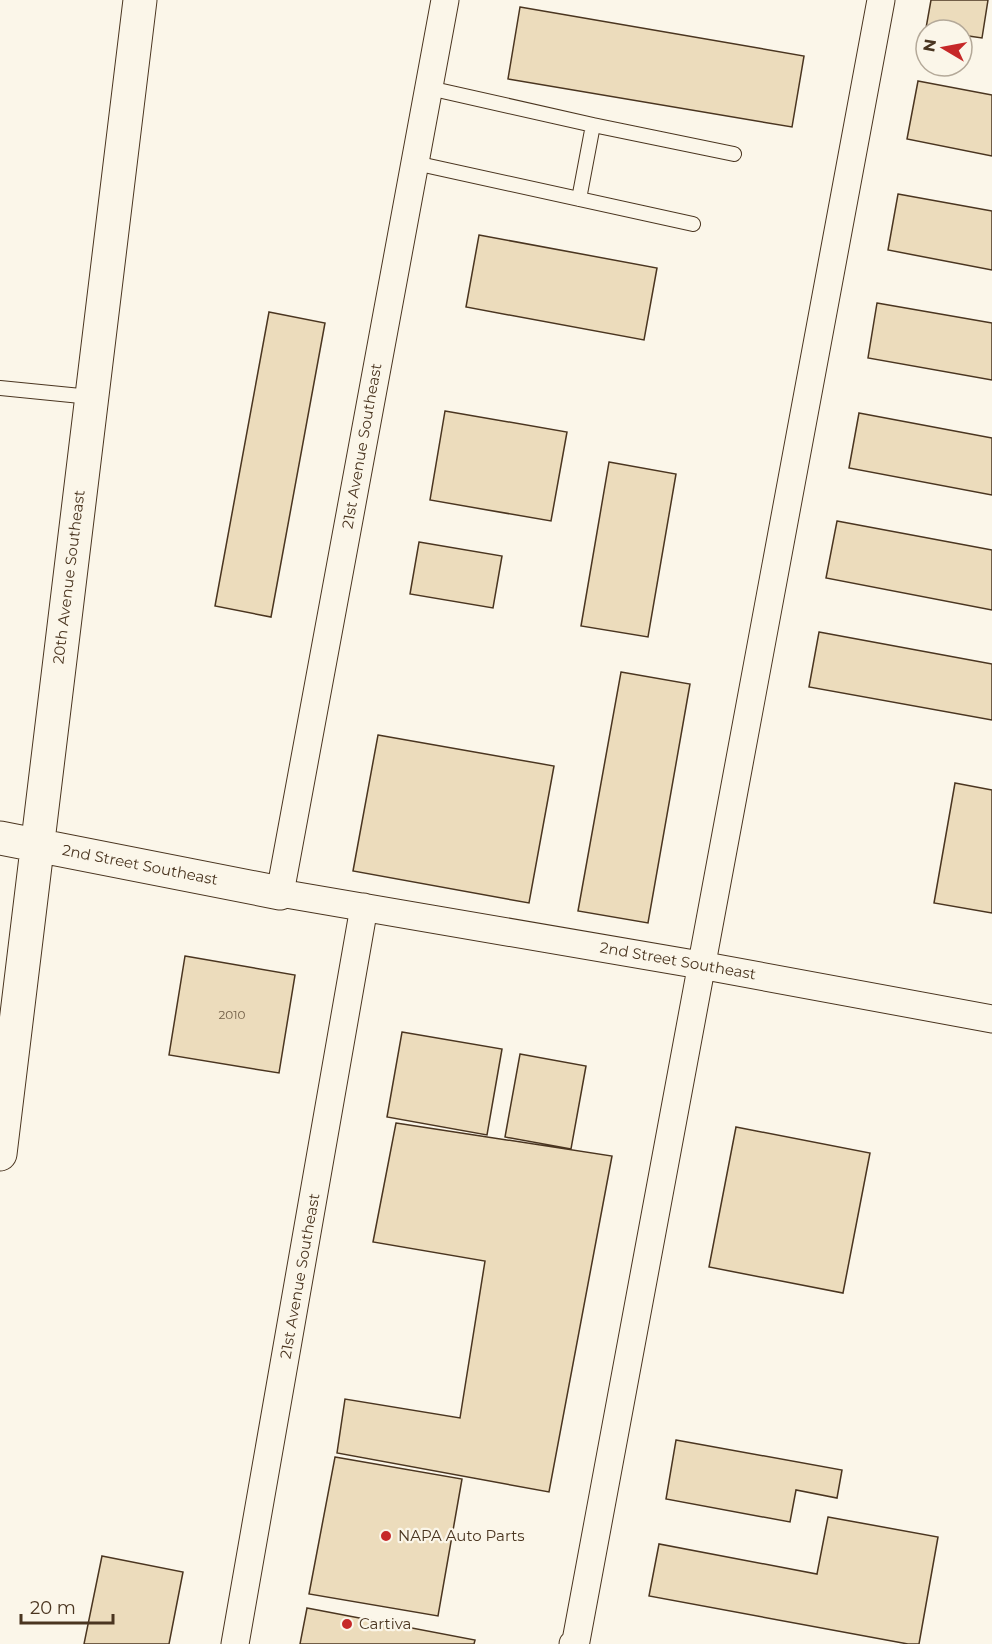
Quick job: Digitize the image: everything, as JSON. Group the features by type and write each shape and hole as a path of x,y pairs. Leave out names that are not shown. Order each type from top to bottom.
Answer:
{"street":[{"name":"20th Avenue Southeast","path":"0,1154 140,0"},
{"name":"21st Avenue Southeast","path":"280,892 445,0"},
{"path":"573,1644 578,1629 881,0"},
{"name":"2nd Street Southeast","path":"0,838 280,892 700,964 992,1019"},
{"name":"21st Avenue Southeast","path":"235,1644 364,907"}],"lane":[{"path":"429,88 734,154"},
{"path":"579,199 593,125"},
{"path":"415,162 693,224"},
{"path":"0,388 91,397"}],"building":[{"path":"931,0 988,0 982,38 974,37 974,18 928,18"},
{"path":"520,7 804,56 792,127 508,79"},
{"path":"918,81 992,95 992,156 907,139"},
{"path":"898,194 992,211 992,270 888,250"},
{"path":"479,235 657,268 644,340 466,307"},
{"path":"877,303 992,323 992,380 868,358"},
{"path":"269,312 325,323 271,617 215,606"},
{"path":"445,411 567,432 551,521 430,500"},
{"path":"859,413 992,438 992,495 849,468"},
{"path":"609,462 676,474 648,637 581,626"},
{"path":"837,521 992,550 992,610 826,578"},
{"path":"419,542 502,556 493,608 410,594"},
{"path":"819,632 992,664 992,720 809,687"},
{"path":"621,672 690,684 648,923 578,911"},
{"path":"378,735 554,766 529,903 353,871"},
{"path":"955,783 992,790 992,913 934,903"},
{"path":"185,956 295,975 279,1073 169,1055"},
{"path":"402,1032 502,1049 487,1135 387,1117"},
{"path":"520,1054 586,1066 571,1149 505,1137"},
{"path":"396,1123 612,1156 549,1492 337,1453 345,1399 460,1418 485,1261 373,1242"},
{"path":"736,1127 870,1153 843,1293 709,1267"},
{"path":"676,1440 842,1470 837,1498 796,1490 790,1522 666,1499"},
{"name":"NAPA Auto Parts","path":"335,1457 462,1479 438,1616 309,1594"},
{"path":"828,1517 938,1537 919,1644 908,1644 649,1596 659,1544 817,1574"},
{"path":"102,1556 183,1572 169,1644 84,1644"},
{"name":"Cartiva","path":"307,1608 475,1640 474,1644 300,1644"}],"place":[{"name":"NAPA Auto Parts","path":"386,1536"},
{"name":"Cartiva","path":"347,1624"}]}
